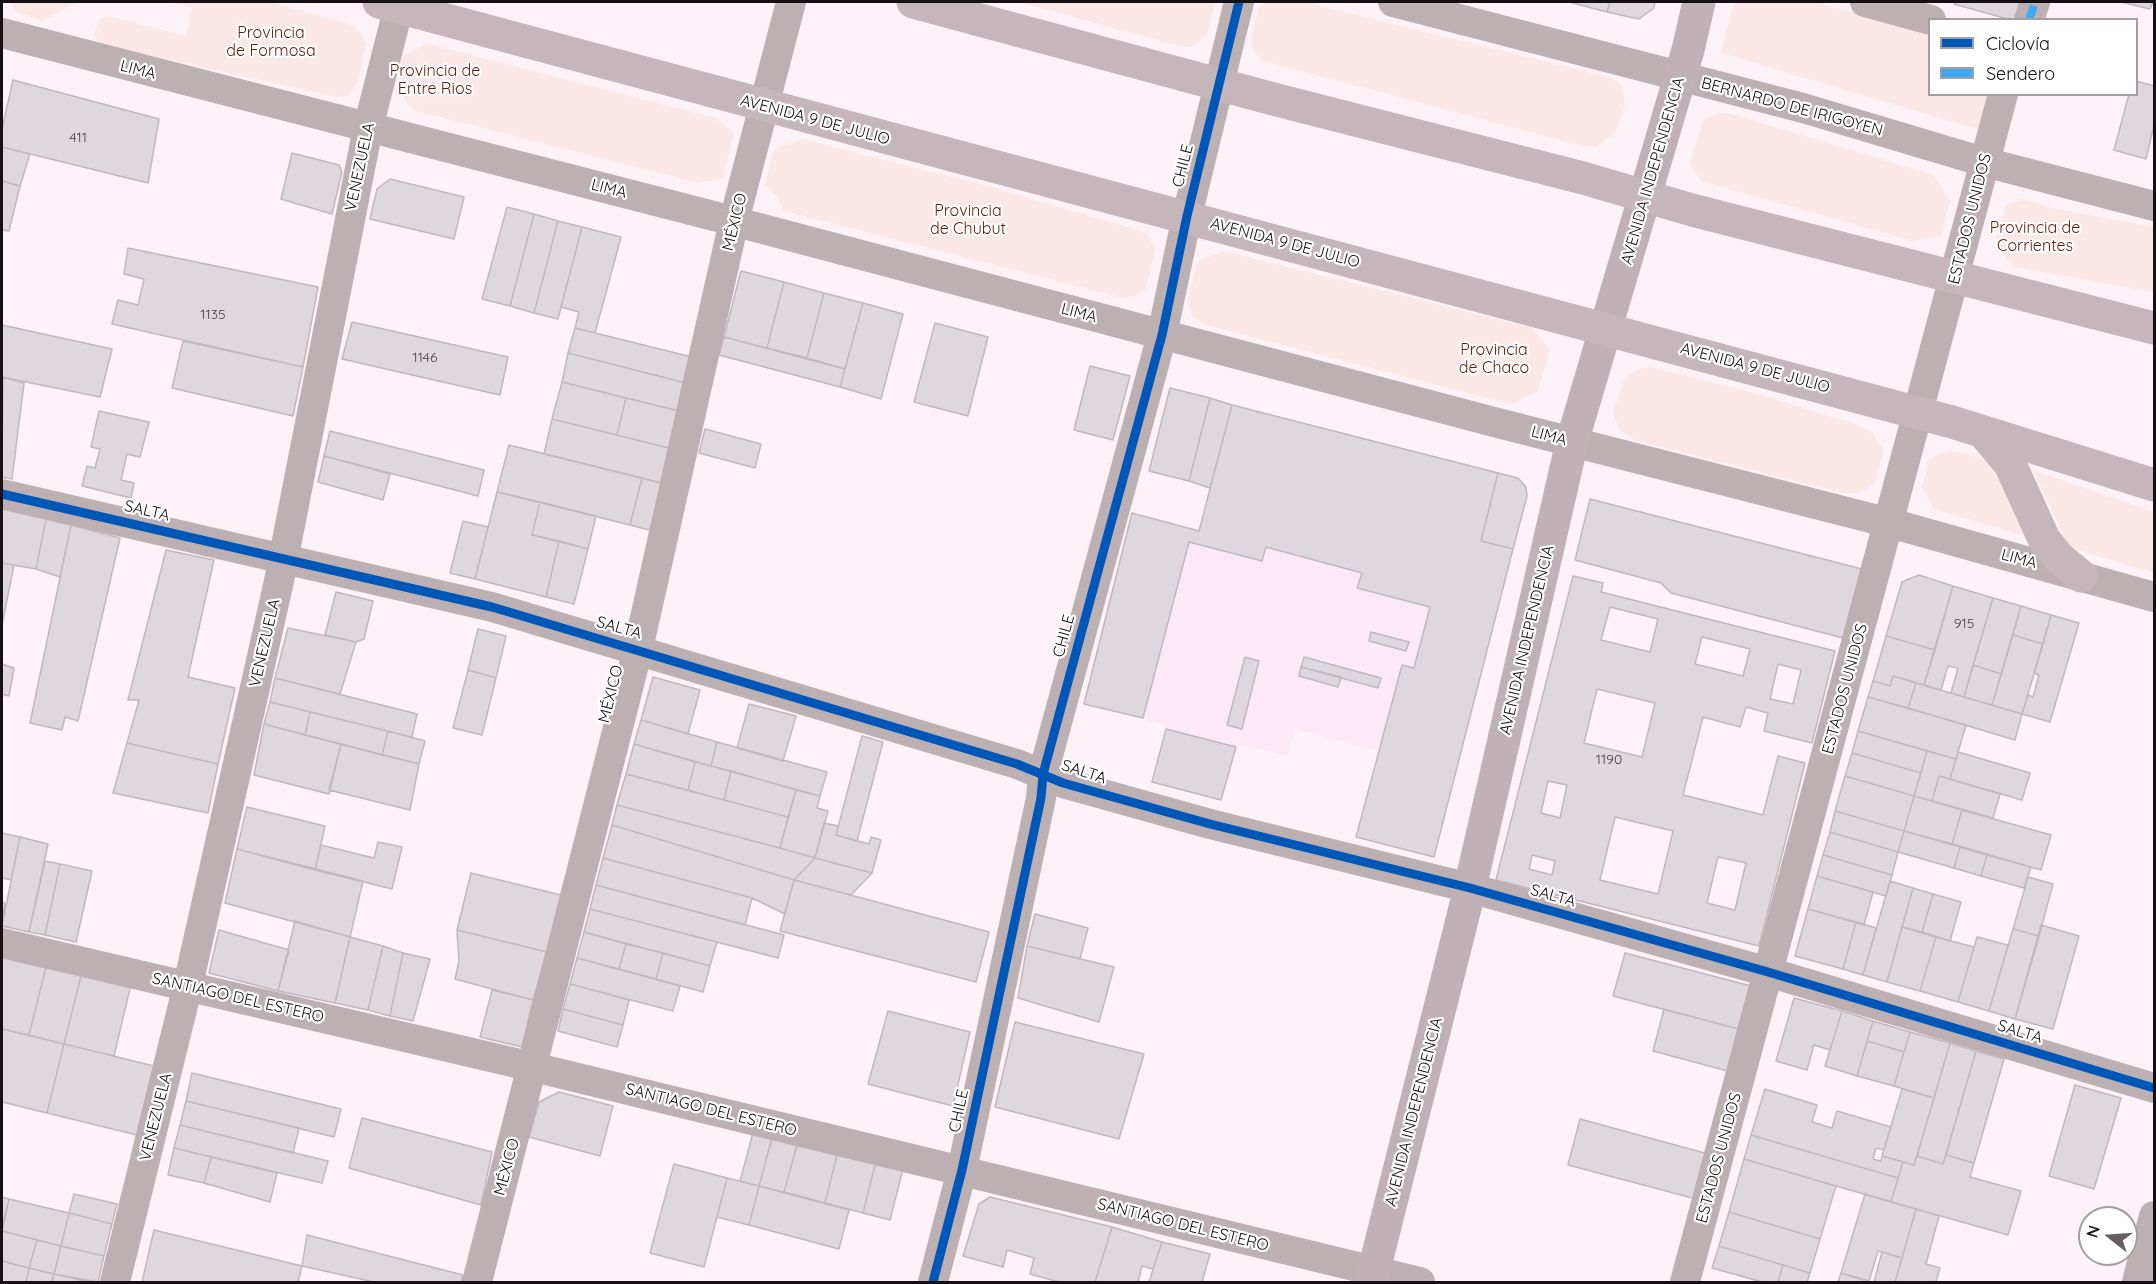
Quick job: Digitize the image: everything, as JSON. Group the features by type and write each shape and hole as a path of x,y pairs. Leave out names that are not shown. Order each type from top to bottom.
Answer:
{"highway":[{"path":"913,2 1219,85 2154,328"},
{"name":"AVENIDA 9 DE JULIO","path":"392,3 765,107 1186,216 1919,413 2154,485"},
{"path":"1983,432 2010,464 2044,539 2058,557 2081,576"}],"main road":[{"name":"AVENIDA INDEPENDENCIA","path":"1372,1276 1470,888 1572,442 1681,76 1700,2"}],"street":[{"name":"MÉXICO","path":"477,1282 638,649 734,221 791,2"},
{"name":"CHILE","path":"933,1282 962,1170 1041,798 1043,774 1162,335 1186,216 1239,2"},
{"name":"BERNARDO DE IRIGOYEN","path":"1393,2 1803,108 1984,162 2154,206"},
{"path":"1865,2 1928,19"},
{"path":"2030,18 2035,2"},
{"name":"VENEZUELA","path":"115,1282 188,986 283,557 392,3"},
{"name":"LIMA","path":"2,33 734,221 1162,335 1890,523 2154,597"},
{"name":"ESTADOS UNIDOS","path":"1685,1282 1956,277 2002,96"},
{"name":"SALTA","path":"2,494 492,607 638,649 1043,774 1063,783 1210,824 1470,888 1768,972 2154,1088"},
{"name":"SANTIAGO DEL ESTERO","path":"2,943 533,1066 962,1170 1310,1257 1372,1276 1420,1282"},
{"path":"2137,1282 2154,1216"}],"shaded area":[{"path":"1232,405 1498,473 1481,540 1513,549 1434,857 1356,837 1380,751 1295,729 1287,756 1237,743 1221,800 1152,782 1167,725 1084,704 1132,513 1199,531"}],"green space":[{"path":"10,2 78,2 42,21 17,12"},
{"name":"Provincia de Formosa","path":"168,2 270,2 349,24 359,31 366,44 358,82 349,96 335,97 100,44 94,35 99,20 107,16 186,36 192,7"},
{"path":"1020,2 1215,2 1207,34 1193,47 1179,46"},
{"path":"1266,2 1305,2 1612,78 1622,86 1625,104 1615,133 1597,147 1583,146 1263,61 1255,52 1251,40 1259,7"},
{"path":"1734,2 1816,2 1928,33 1928,96 1988,96 1980,130 1721,53"},
{"name":"Provincia de Entre Rios","path":"428,44 715,118 734,133 723,178 698,183 413,110 397,88 404,55"},
{"path":"1719,113 1732,114 1933,175 1950,201 1941,236 1913,241 1701,181 1690,164 1703,121"},
{"name":"Provincia de Chubut","path":"802,139 988,186 1148,235 1155,250 1146,288 1136,296 1124,298 784,211 777,196 765,185 774,149"},
{"name":"Provincia de Corrientes","path":"2023,199 2053,208 2154,227 2154,292 2014,267 2006,259 1997,238 2006,205"},
{"name":"Provincia de Chaco","path":"1224,251 1532,328 1550,350 1537,392 1510,404 1206,325 1193,317 1187,303 1198,261"},
{"path":"1651,367 1754,393 1858,425 1872,433 1884,450 1874,484 1860,493 1844,493 1637,441 1619,429 1613,413 1624,379 1638,369"},
{"path":"1950,450 2002,464 2029,537 1934,509 1922,487 1929,460"},
{"path":"2033,470 2154,512 2154,573 2069,547"}],"building":[{"path":"1569,2 1610,2 1607,12"},
{"path":"1610,2 1655,2 1654,8 1639,19 1607,12"},
{"path":"1955,2 2032,2 2022,18 2004,18 1954,4"},
{"path":"2121,2 2153,2 2150,9"},
{"path":"13,80 159,119 148,183 2,147 2,129"},
{"path":"2138,82 2154,86 2154,125 2146,159 2114,150 2128,96 2138,96"},
{"path":"2,147 30,154 20,186 2,181"},
{"path":"292,153 339,165 342,172 332,214 281,199"},
{"path":"390,179 464,197 454,239 370,219 377,189"},
{"path":"2,181 20,186 9,231 2,230"},
{"path":"507,207 534,214 510,306 482,299"},
{"path":"534,214 558,221 534,313 510,306"},
{"path":"558,221 582,227 558,319 534,313"},
{"path":"582,227 621,237 595,333 575,328 579,312 561,307"},
{"path":"128,248 318,287 303,367 112,324 118,300 138,305 144,279 124,274"},
{"path":"741,271 784,282 767,348 724,337"},
{"path":"784,282 824,293 807,358 767,348"},
{"path":"824,293 863,303 845,369 807,358"},
{"path":"863,303 903,314 881,399 840,387"},
{"path":"352,322 508,357 500,395 342,359"},
{"path":"935,323 988,337 968,416 914,402"},
{"path":"2,325 112,349 100,397 2,377"},
{"path":"575,328 700,359 694,385 568,353"},
{"path":"724,337 845,369 840,387 719,355"},
{"path":"183,341 303,367 293,416 172,388"},
{"path":"568,353 694,385 687,413 562,382"},
{"path":"1090,366 1130,376 1113,440 1074,430"},
{"path":"3,377 24,383 12,479 2,477"},
{"path":"562,382 626,398 617,435 552,419"},
{"path":"1170,388 1210,398 1189,481 1149,471"},
{"path":"626,398 687,413 677,450 617,435"},
{"path":"1210,398 1232,405 1210,488 1189,481"},
{"path":"1232,405 1498,473 1481,541 1513,549 1434,857 1356,837 1402,665 1414,668 1430,607 1357,588 1362,573 1266,547 1262,561 1189,542 1143,718 1084,704 1132,513 1199,531"},
{"path":"99,411 149,422 140,457 127,454 121,480 134,483 131,498 82,486 87,466 95,468 100,449 91,447"},
{"path":"552,419 677,450 669,485 544,454"},
{"path":"705,429 761,444 755,468 699,453"},
{"path":"330,431 484,470 478,496 324,456"},
{"path":"509,445 642,478 630,525 497,492"},
{"path":"324,456 390,474 383,500 318,482"},
{"path":"1498,473 1518,478 1526,487 1527,496 1513,549 1481,541"},
{"path":"642,478 669,485 657,532 630,525"},
{"path":"497,492 540,502 532,535 559,541 546,597 475,579"},
{"path":"1590,499 1862,569 1843,638 1671,593 1661,583 1575,560"},
{"path":"540,502 596,516 588,549 532,535"},
{"path":"2,509 46,519 36,569 2,563"},
{"path":"46,519 71,525 60,577 36,569"},
{"path":"463,521 488,527 475,579 450,573"},
{"path":"71,525 120,538 78,721 65,717 62,730 30,723"},
{"path":"559,541 588,549 574,604 546,597"},
{"path":"166,550 214,560 188,677 235,688 218,764 127,743 139,700 128,700"},
{"path":"2,563 14,565 2,625"},
{"path":"1919,575 1953,586 1935,650 1886,636 1902,582"},
{"path":"1573,576 1603,583 1601,592 1835,651 1812,743 1764,731 1768,713 1746,707 1740,727 1703,717 1683,795 1763,815 1778,756 1805,763 1759,946 1496,880","holes":["1610,607 1658,619 1650,652 1601,640","1702,637 1750,649 1743,676 1695,664","1778,664 1801,670 1793,704 1770,699","1597,689 1655,703 1642,757 1584,743","1548,781 1567,785 1560,818 1541,813","1615,817 1673,831 1658,894 1600,880","1532,855 1555,861 1552,875 1529,869","1718,857 1746,863 1735,910 1707,903"]},
{"path":"1953,586 1993,598 1964,697 1951,693 1958,668 1948,666 1941,690 1924,685"},
{"path":"336,592 373,601 364,639 356,642 325,635"},
{"path":"1993,598 2021,606 2001,674 1973,665"},
{"path":"2021,606 2051,615 2043,644 2013,635"},
{"path":"2051,615 2079,623 2050,722 2022,714 2028,695 2033,697 2039,675 2034,673"},
{"path":"288,628 356,642 340,694 275,678"},
{"path":"478,629 506,636 496,678 468,670"},
{"path":"1371,632 1409,642 1406,651 1369,641"},
{"path":"2013,635 2043,644 2022,714 1992,705"},
{"path":"1886,636 1935,650 1924,685 1893,676 1890,686 1873,681"},
{"path":"1245,657 1259,661 1242,729 1227,725"},
{"path":"1304,657 1381,678 1378,688 1301,667"},
{"path":"2,664 14,668 9,696 2,694"},
{"path":"1973,665 2001,674 1992,705 1964,697"},
{"path":"1301,667 1341,677 1338,687 1299,676"},
{"path":"468,670 496,678 482,735 453,728"},
{"path":"1893,676 1916,683 1908,708 1868,697 1873,681 1890,686"},
{"path":"653,677 700,690 688,734 641,720"},
{"path":"275,678 417,714 412,737 270,702"},
{"path":"1916,683 2022,714 2015,740 1908,708"},
{"path":"1868,697 1966,725 1956,759 1858,731"},
{"path":"270,702 310,712 305,735 264,724"},
{"path":"749,704 796,716 783,761 737,748"},
{"path":"310,712 388,731 382,755 305,735"},
{"path":"641,720 717,742 711,766 634,744"},
{"path":"264,724 341,744 329,794 254,775"},
{"path":"1166,729 1236,747 1221,800 1152,782"},
{"path":"388,731 425,741 419,764 382,755"},
{"path":"1858,731 1927,751 1921,773 1852,753"},
{"path":"862,736 883,742 857,841 836,835"},
{"path":"717,742 827,772 820,796 711,766"},
{"path":"127,743 218,764 208,813 113,793"},
{"path":"341,744 419,764 410,810 329,790"},
{"path":"634,744 695,762 688,790 626,774"},
{"path":"1927,751 1956,759 1950,779 1939,776 1932,801 1914,796"},
{"path":"1958,752 2030,773 2022,800 1950,779"},
{"path":"1852,753 1921,773 1914,796 1845,776"},
{"path":"695,762 731,771 724,800 688,790"},
{"path":"731,771 796,790 788,817 724,800"},
{"path":"626,774 788,817 780,848 617,805"},
{"path":"1845,776 1914,796 1904,831 1835,811"},
{"path":"1939,776 2000,794 1993,818 1932,801"},
{"path":"796,790 820,796 817,808 828,811 815,858 780,848"},
{"path":"1914,796 1962,810 1952,844 1904,831"},
{"path":"617,805 815,858 794,880 612,825"},
{"path":"247,807 325,826 315,870 237,849"},
{"path":"1962,810 2051,835 2041,870 1952,844"},
{"path":"1835,811 1904,831 1898,852 1830,832"},
{"path":"824,823 838,826 836,835 869,844 871,837 881,840 872,873 815,858"},
{"path":"612,825 794,880 785,914 752,898 603,858"},
{"path":"1904,831 1960,847 1954,868 1898,852"},
{"path":"1830,832 1898,852 1892,875 1823,855"},
{"path":"2,833 20,837 11,880 2,878"},
{"path":"20,837 48,844 29,932 2,926"},
{"path":"378,842 402,847 392,889 315,870 321,845 374,858"},
{"path":"1960,847 1987,855 1981,876 1954,868"},
{"path":"237,849 363,881 350,937 225,903"},
{"path":"1823,855 1892,875 1886,896 1817,876"},
{"path":"1987,855 2031,867 2024,888 1981,876"},
{"path":"603,858 752,898 745,925 596,885"},
{"path":"815,858 872,873 851,895 794,880"},
{"path":"45,861 60,864 45,935 29,932"},
{"path":"60,864 92,871 76,942 45,935"},
{"path":"471,873 561,895 547,952 457,930"},
{"path":"1817,876 1873,892 1864,925 1808,909"},
{"path":"2028,877 2053,884 2039,936 2013,929"},
{"path":"794,880 989,932 976,982 780,931"},
{"path":"1890,881 1913,888 1887,982 1863,975"},
{"path":"596,885 784,935 778,958 590,909"},
{"path":"1913,888 1933,894 1922,932 1902,927"},
{"path":"1933,894 1961,902 1950,941 1922,932"},
{"path":"2,902 5,903 2,921"},
{"path":"590,909 717,942 710,966 584,932"},
{"path":"1808,909 1856,922 1843,969 1795,956"},
{"path":"1035,914 1088,928 1080,959 1027,946"},
{"path":"295,921 350,937 335,1003 278,991"},
{"path":"1856,922 1876,928 1863,975 1843,969"},
{"path":"2041,925 2079,936 2053,1029 2015,1019"},
{"path":"1902,927 1936,937 1920,991 1887,982"},
{"path":"2013,929 2039,936 2015,1019 1989,1011"},
{"path":"219,930 289,950 278,991 209,973"},
{"path":"457,930 547,952 533,1000 455,979 459,961"},
{"path":"584,932 626,944 619,969 577,958"},
{"path":"350,937 383,946 368,1010 335,1003"},
{"path":"1936,937 1974,947 1958,1002 1920,991"},
{"path":"1977,937 2008,945 1989,1011 1958,1002"},
{"path":"626,944 663,953 656,979 619,969"},
{"path":"383,946 403,953 390,1016 368,1010"},
{"path":"1027,946 1114,967 1099,1022 1018,998"},
{"path":"2,948 48,959 29,1035 2,1029"},
{"path":"403,953 430,959 413,1021 390,1016"},
{"path":"663,953 710,966 703,992 656,979"},
{"path":"1625,953 1751,986 1746,1031 1613,996"},
{"path":"577,958 680,986 673,1011 570,984"},
{"path":"48,959 83,968 64,1044 29,1035"},
{"path":"83,968 132,980 114,1056 64,1044"},
{"path":"570,984 629,1000 623,1025 563,1009"},
{"path":"492,990 533,1000 522,1047 480,1037"},
{"path":"1794,998 1842,1011 1830,1050 1814,1045 1807,1070 1776,1061"},
{"path":"563,1009 623,1025 617,1047 558,1031"},
{"path":"1664,1009 1746,1031 1735,1073 1653,1051"},
{"path":"888,1011 970,1032 953,1106 868,1084"},
{"path":"1842,1011 1873,1021 1857,1076 1825,1066"},
{"path":"1873,1021 1910,1032 1904,1052 1867,1041"},
{"path":"1015,1022 1144,1054 1119,1139 995,1107"},
{"path":"2,1029 64,1044 47,1113 2,1102"},
{"path":"1910,1032 1950,1043 1934,1098 1894,1086"},
{"path":"1867,1041 1904,1052 1894,1086 1857,1076"},
{"path":"1950,1043 1976,1051 1943,1164 1917,1156"},
{"path":"64,1044 154,1066 137,1135 47,1113"},
{"path":"1976,1051 2004,1059 1974,1163 1946,1155"},
{"path":"192,1073 341,1109 334,1137 186,1101"},
{"path":"2075,1085 2121,1098 2094,1189 2049,1176"},
{"path":"1765,1089 1817,1105 1812,1122 1832,1128 1837,1111 1891,1127 1884,1150 1876,1148 1873,1159 1881,1161 1882,1156 1903,1162 1898,1178 1751,1135"},
{"path":"1902,1089 1934,1098 1914,1165 1882,1156"},
{"path":"559,1092 613,1106 600,1156 529,1137 539,1102"},
{"path":"186,1101 299,1128 293,1153 180,1125"},
{"path":"362,1118 492,1152 481,1205 349,1168"},
{"path":"1580,1119 1712,1155 1700,1200 1568,1165"},
{"path":"180,1125 328,1161 322,1183 174,1148"},
{"path":"754,1129 773,1134 759,1186 740,1181"},
{"path":"773,1134 798,1141 784,1192 759,1186"},
{"path":"1751,1135 1898,1178 1891,1202 1744,1159"},
{"path":"798,1141 838,1151 825,1203 784,1192"},
{"path":"174,1148 211,1157 204,1183 168,1175"},
{"path":"838,1151 876,1161 863,1213 825,1203"},
{"path":"1946,1155 1974,1163 1970,1177 2021,1191 2008,1235 1891,1202 1903,1162 1914,1165 1917,1156 1943,1164"},
{"path":"211,1157 277,1173 270,1202 204,1183"},
{"path":"1744,1159 1836,1186 1820,1239 1729,1212"},
{"path":"876,1161 903,1169 890,1220 863,1213"},
{"path":"674,1164 727,1178 704,1267 650,1253"},
{"path":"727,1178 759,1186 749,1225 717,1217"},
{"path":"759,1186 849,1210 839,1249 749,1225"},
{"path":"74,1194 117,1204 112,1224 69,1213"},
{"path":"1865,1194 1916,1209 1902,1258 1878,1251 1869,1281 1841,1273"},
{"path":"2,1197 9,1199 2,1228"},
{"path":"990,1197 1112,1227 1095,1282 1059,1282 1030,1274 1034,1258 1007,1250 1003,1267 963,1256 979,1204"},
{"path":"9,1199 69,1213 61,1246 2,1231"},
{"path":"1916,1209 1939,1216 1926,1264 1940,1268 1936,1282 1895,1282"},
{"path":"1729,1212 1820,1239 1810,1273 1719,1246"},
{"path":"69,1213 112,1224 104,1256 61,1246"},
{"path":"1112,1227 1162,1242 1153,1269 1142,1266 1138,1282 1095,1282"},
{"path":"154,1230 302,1266 298,1282 142,1282"},
{"path":"2,1231 37,1240 29,1268 2,1261"},
{"path":"307,1235 463,1275 461,1282 374,1282 302,1266"},
{"path":"37,1240 61,1246 54,1274 29,1268"},
{"path":"1162,1242 1210,1254 1202,1282 1149,1282"},
{"path":"61,1246 104,1256 98,1282 54,1274"},
{"path":"1719,1246 1783,1265 1778,1282 1762,1282 1712,1268"},
{"path":"1882,1252 1902,1258 1895,1282 1874,1282"},
{"path":"2,1261 29,1268 26,1282 2,1282"},
{"path":"1783,1265 1810,1273 1807,1282 1778,1282"},
{"path":"29,1268 54,1274 52,1282 26,1282"},
{"path":"1841,1273 1863,1280 1862,1282 1838,1282"},
{"path":"54,1274 89,1282 52,1282"}],"marked path":[{"path":"2030,18 2035,2"}],"cycle path":[{"path":"933,1282 962,1170 1041,798 1043,774 1162,335 1187,216 1239,2"},
{"path":"2,494 492,607 1017,764 1063,783 1210,824 1470,888 1768,972 2154,1088"}]}
